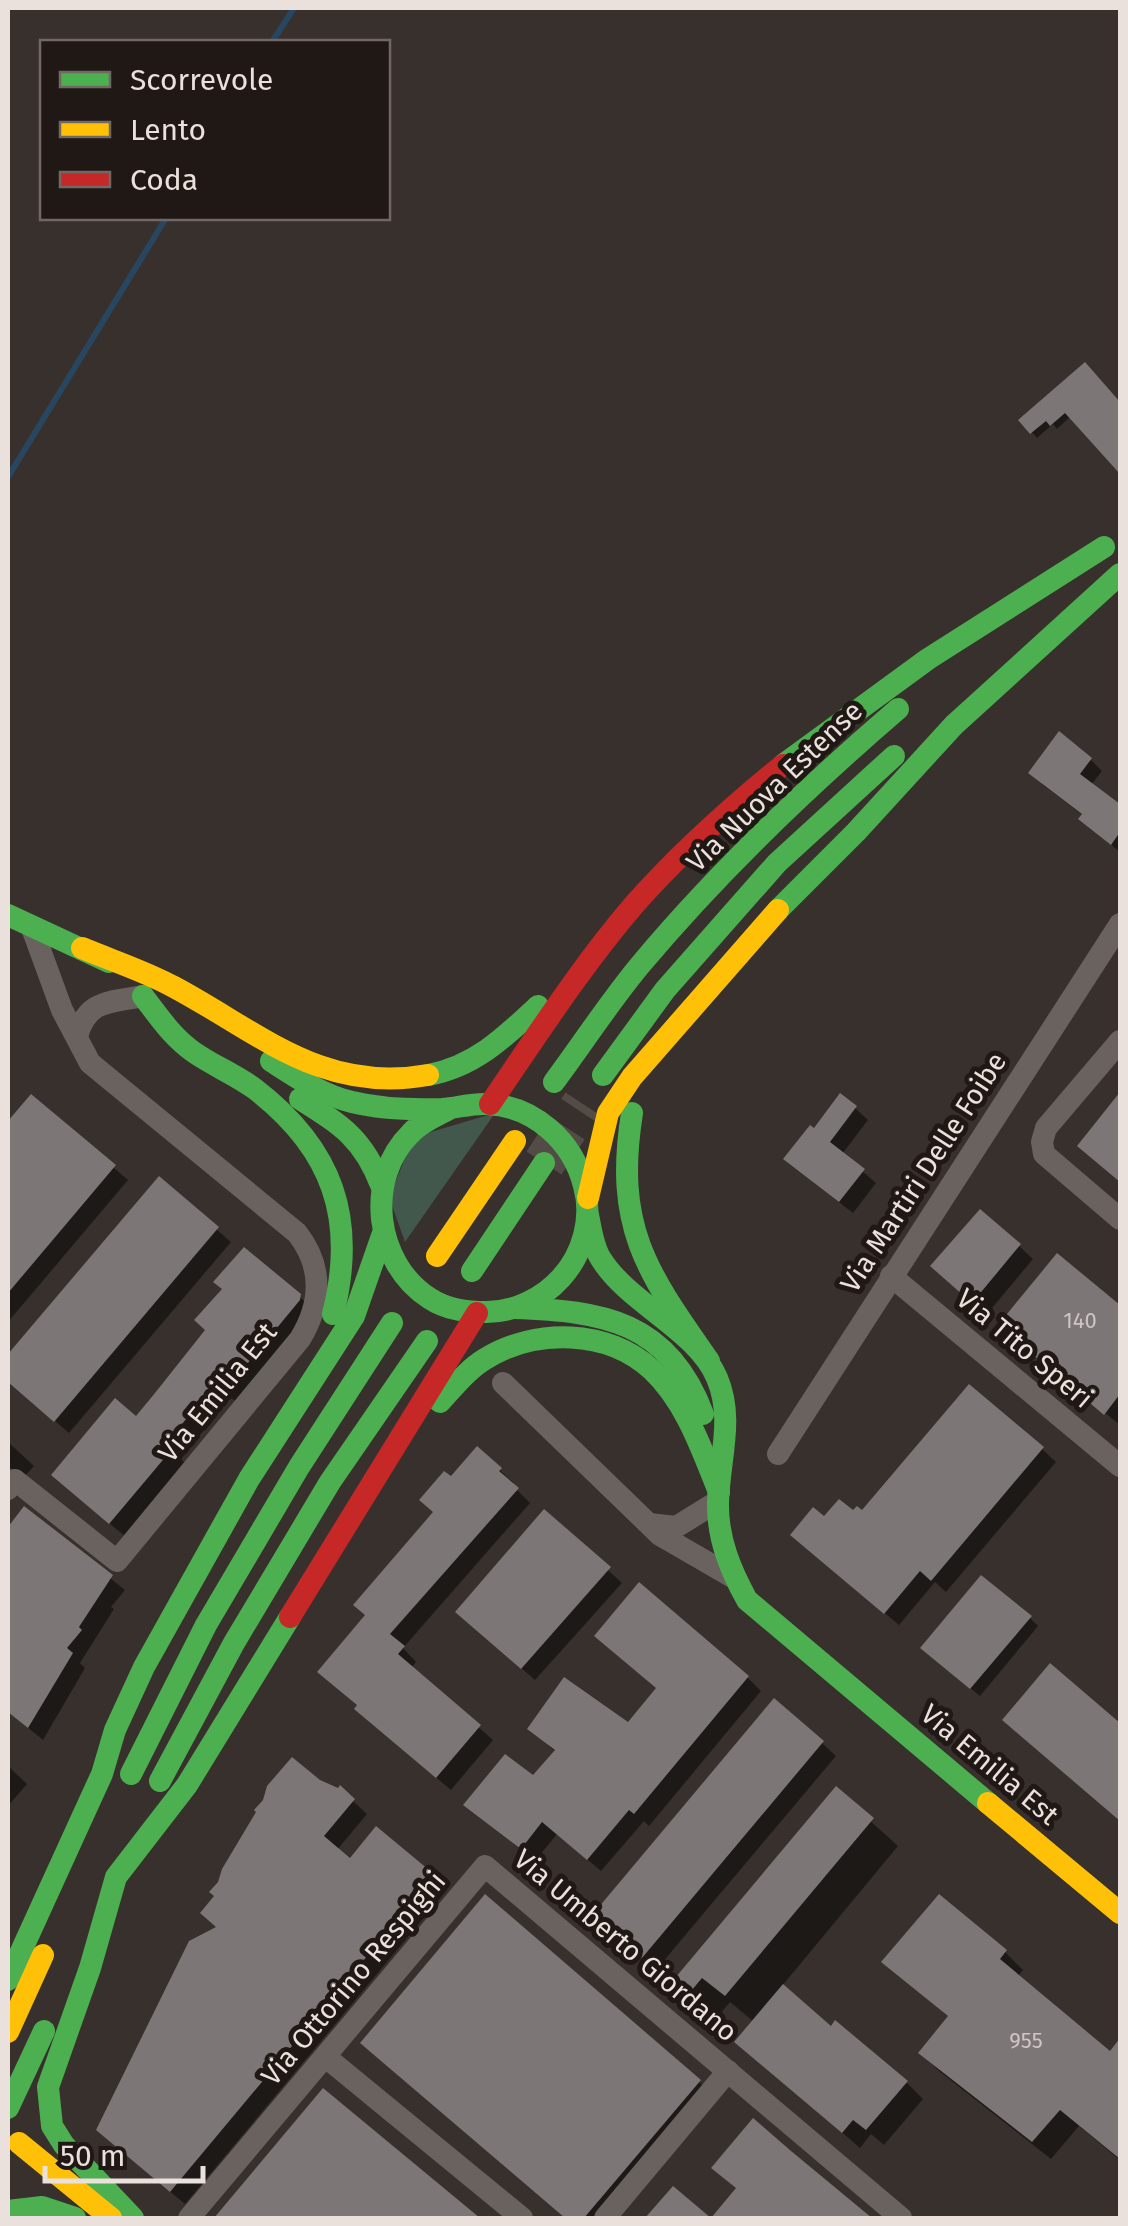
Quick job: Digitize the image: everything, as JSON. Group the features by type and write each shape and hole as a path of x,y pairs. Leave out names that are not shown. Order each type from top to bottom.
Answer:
{"main road":[{"path":"497,1105 603,944 656,880 710,827 810,742 964,633 1112,540"},
{"name":"Via Nuova Estense","path":"554,1082 640,965 754,840 814,781 874,728 1112,540"},
{"path":"588,1207 608,1113 632,1077 783,904 954,726 1120,573"},
{"name":"Via Nuova Estense","path":"593,1089 664,990 777,863 895,755 1120,573"},
{"path":"18,921 172,986 281,1052 316,1068 384,1081 426,1075 482,1055 603,944"},
{"path":"18,921 143,996 360,1138 381,1185"},
{"path":"82,948 161,989 313,1088 347,1101 390,1108 497,1105 538,1119 558,1135 579,1165 588,1207"},
{"path":"143,996 178,1040 286,1113 327,1169 345,1228 345,1266 342,1289 305,1390"},
{"path":"666,1040 640,1089 632,1116 624,1159 626,1191 642,1259 709,1361"},
{"path":"133,2218 52,2126 48,2087 53,2069 90,1968 116,1877 187,1785 469,1312 435,1302 414,1287 394,1264 382,1236 378,1206 393,1154 426,1120 450,1109"},
{"path":"437,1256 515,1141"},
{"path":"472,1272 544,1162"},
{"name":"Via Emilia Est","path":"514,1308 547,1292 570,1268 580,1248 588,1207"},
{"name":"Via Emilia Est","path":"588,1207 598,1255 613,1276 709,1361 726,1399 727,1440 719,1496"},
{"path":"8,1980 102,1774 122,1714 249,1479 354,1316 382,1236"},
{"name":"Via Emilia Est","path":"469,1312 514,1308 584,1312 638,1332 662,1350 684,1374 698,1398 719,1496 722,1538 747,1600 1120,1914"},
{"path":"118,1800 206,1625 299,1467 392,1322"},
{"path":"287,1619 430,1414 460,1378 487,1357 514,1344 576,1338 615,1346 651,1368 680,1404 719,1496"},
{"path":"8,2108 166,1768 234,1643 330,1482 426,1342"},
{"path":"8,2032 87,1862 132,1717 184,1598"},
{"path":"19,2142 110,2218"},
{"path":"8,2211 35,2206 76,2218"}],"street":[{"path":"18,921 77,1036"},
{"name":"Via Martiri Delle Foibe","path":"778,1454 1120,924"},
{"path":"77,1036 83,1017 94,1006 143,996"},
{"name":"Via Emilia Est","path":"11,1484 117,1561 300,1338 314,1310 314,1263 297,1233 90,1063 77,1036"},
{"path":"1120,1041 1046,1128 1042,1142 1044,1154 1120,1219"},
{"name":"Via Tito Speri","path":"891,1276 1120,1466"},
{"name":"Via Emilia Est","path":"503,1383 647,1523 676,1545 736,1579"},
{"path":"647,1523 676,1527 719,1496"},
{"name":"Via Ottorino Respighi","path":"189,2218 484,1866"},
{"name":"Via Umberto Giordano","path":"484,1866 901,2218"},
{"path":"327,2058 522,2218"},
{"name":"Via Umberto Giordano","path":"605,2218 728,2071"}],"green space":[{"path":"495,1113 405,1242 389,1197 414,1137"}],"building":[{"path":"1085,362 1120,402 1120,474 1065,413 1050,426 1046,421 1030,434 1018,420"},
{"path":"1059,731 1092,758 1080,774 1120,804 1120,832 1111,845 1078,819 1082,814 1028,773"},
{"path":"1120,1092 1120,1182 1077,1146"},
{"path":"840,1093 857,1106 830,1142 865,1169 839,1202 783,1159 810,1125 814,1128"},
{"path":"31,1094 116,1165 8,1293 8,1121"},
{"path":"159,1176 219,1227 54,1422 8,1382 8,1354"},
{"path":"980,1209 1021,1244 972,1303 930,1266"},
{"path":"244,1247 301,1294 300,1300 224,1392 214,1384 167,1443 173,1448 109,1524 51,1475 115,1398 136,1416 205,1330 194,1320 222,1289 213,1282"},
{"path":"1057,1253 1120,1305 1120,1394 1104,1415 998,1325"},
{"path":"969,1384 1044,1447 931,1581 920,1571 884,1614 790,1535 813,1507 824,1516 839,1499 853,1510 857,1506 862,1510"},
{"path":"477,1446 519,1488 390,1634 405,1646 398,1654 481,1725 436,1778 354,1709 357,1705 317,1672 365,1615 353,1605 433,1512 419,1500 444,1471 451,1476"},
{"path":"24,1506 113,1575 79,1627 82,1630 67,1648 73,1653 28,1728 8,1712 8,1527"},
{"path":"544,1509 611,1567 521,1669 455,1612"},
{"path":"981,1575 1032,1616 970,1689 920,1648"},
{"path":"639,1582 749,1676 634,1814 629,1810 587,1860 542,1822 521,1849 463,1805 505,1754 533,1775 555,1750 527,1729 564,1677 628,1722 656,1688 594,1636"},
{"path":"1050,1663 1120,1723 1120,1821 1002,1720"},
{"path":"774,1698 824,1741 642,1958 588,1920"},
{"path":"292,1757 320,1780 338,1788 340,1785 355,1799 324,1836 350,1858 376,1826 435,1875 170,2192 96,2130 189,1941 216,1927 200,1913 214,1896 209,1892 263,1800 267,1786"},
{"path":"836,1786 874,1818 725,1996 702,1978 681,2003 665,1990"},
{"path":"485,1894 701,2080 584,2218 565,2218 360,2043"},
{"path":"939,1894 1007,1950 1000,1959 1110,2051 1120,2038 1120,2159 1060,2110 1032,2142 918,2053 948,2016 881,1962"},
{"path":"783,1984 831,2026 835,2020 908,2081 866,2130 853,2120 842,2133 734,2042"},
{"path":"323,2088 480,2218 214,2218"},
{"path":"753,2118 872,2218 711,2218 736,2188 711,2168"},
{"path":"673,2186 711,2218 645,2218"}],"waterway":[{"path":"273,40 294,8"},
{"path":"8,477 165,220"}],"tunnel":[{"path":"544,1163 583,1104"}],"traffic: fast":[{"path":"783,765 928,659 1104,547"},
{"path":"778,910 954,725 1120,574"},
{"path":"554,1082 630,978 701,896 797,800 898,709"},
{"path":"603,1075 665,990 777,863 894,756"},
{"path":"8,915 109,962"},
{"path":"143,996 187,1047 248,1084 282,1112 320,1162 332,1188 342,1247 333,1314"},
{"path":"428,1075 474,1058 538,1006"},
{"path":"271,1061 320,1090 352,1102 408,1109 504,1106 549,1129 579,1170 587,1210 584,1235 561,1278 537,1298 518,1307 472,1311 436,1302 411,1283 387,1243 382,1220 386,1173 396,1152 415,1129 449,1109"},
{"path":"300,1099 349,1134 367,1155 381,1185"},
{"path":"632,1113 628,1187 640,1246 668,1300 709,1361"},
{"path":"472,1271 544,1163"},
{"path":"588,1215 596,1249 613,1275 694,1345 717,1378 725,1410 720,1531 726,1555 747,1600 988,1803"},
{"path":"8,1980 102,1774 115,1730 144,1667 249,1479 354,1316 382,1236"},
{"path":"514,1308 576,1313 629,1327 671,1359 703,1414"},
{"path":"131,1774 206,1625 299,1467 392,1323"},
{"path":"440,1402 478,1363 505,1349 548,1338 593,1340 634,1356 664,1383 692,1427 719,1492"},
{"path":"160,1781 234,1643 330,1482 427,1341"},
{"path":"133,2218 64,2145 52,2126 48,2087 90,1968 116,1877 187,1785 290,1617"},
{"path":"8,2108 44,2031"},
{"path":"8,2211 42,2207 75,2218"}],"traffic: slow":[{"path":"588,1198 608,1113 632,1077 778,910"},
{"path":"82,948 163,981 264,1040 324,1068 390,1079 428,1075"},
{"path":"437,1256 515,1141"},
{"path":"988,1803 1120,1913"},
{"path":"8,2032 43,1955"},
{"path":"19,2143 111,2218"}],"traffic: jam":[{"path":"490,1104 577,978 633,906 705,832 783,765"},
{"path":"290,1617 477,1313"}]}
